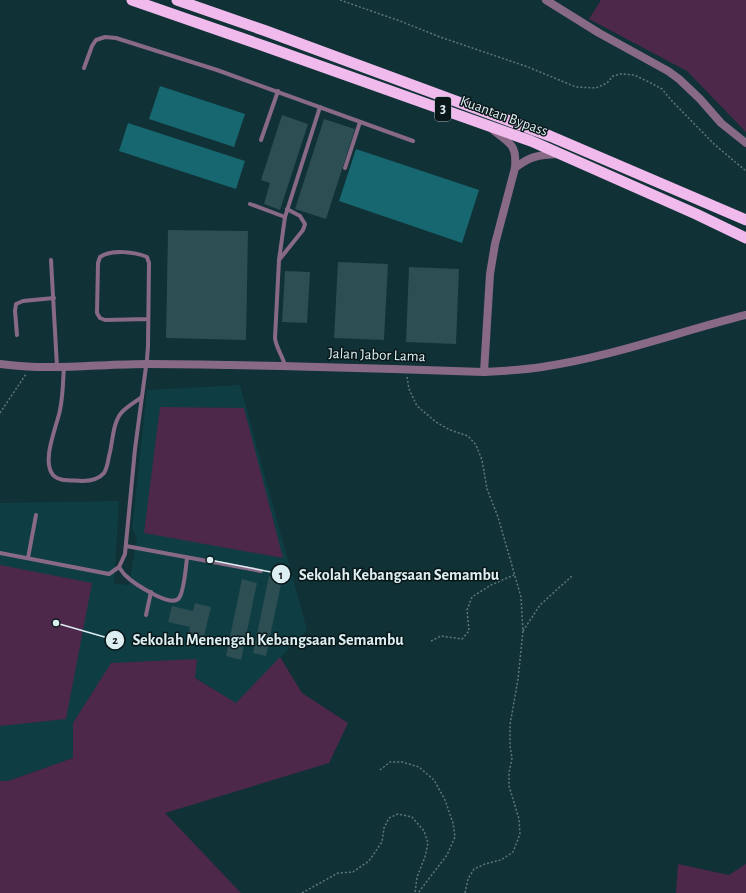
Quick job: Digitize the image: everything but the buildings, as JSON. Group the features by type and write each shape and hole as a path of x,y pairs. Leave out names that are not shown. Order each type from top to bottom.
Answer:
{"highway":[{"name":"Kuantan Bypass","path":"132,0 486,124 563,154 746,238"},
{"name":"Kuantan Bypass","path":"177,0 266,31 550,136 746,220"}],"street":[{"path":"546,0 599,33 668,71 679,79 700,99 721,123 746,143"},
{"path":"484,372 490,274 495,244 515,168 516,153 514,147 486,124"},
{"path":"515,168 530,158 543,155 563,154"},
{"name":"Jalan Jabor Lama","path":"0,364 30,367 146,364 286,366 484,372 543,367 596,356 746,315"}],"lane":[{"path":"554,0 568,13"},
{"path":"84,68 92,46 96,40 105,37 116,38 278,92 413,141"},
{"path":"261,140 278,92"},
{"path":"286,366 283,356 278,349 275,338 279,260 287,209 320,107"},
{"path":"345,168 360,122"},
{"path":"250,204 285,217"},
{"path":"279,260 303,230 305,224 300,216 287,209"},
{"path":"0,553 109,574 119,567 124,558 126,546 135,449 148,346 149,263 147,257 138,253 109,253 100,257 98,263 97,313 100,318 106,320 148,319"},
{"path":"51,260 61,367 62,396 60,411 50,448 49,468 53,474 58,478 67,480 88,481 97,478 104,473 119,416 123,411 142,397"},
{"path":"17,335 15,309 18,302 54,298"},
{"path":"28,558 36,515"},
{"path":"126,546 261,571"},
{"path":"119,567 132,581 159,598 177,600 180,597 187,558"},
{"path":"146,615 150,592"}],"path":[{"path":"340,0 440,37 528,67 576,87 596,88 607,83 613,76 621,74 634,75 662,89 715,145 746,171"},
{"path":"0,413 23,380 30,367"},
{"path":"406,369 409,388 417,406 436,422 450,430 468,436 476,445 482,460 487,489 498,517 521,597 523,631 518,679 510,725 510,746 512,758 509,786 516,806 520,834 513,852 501,860 484,864 474,869 468,878 465,893"},
{"path":"431,641 441,636 462,639 469,631 467,610 472,597 491,585 514,575"},
{"path":"523,631 540,605 572,576"},
{"path":"380,770 390,762 402,762 419,767 434,780 445,800 453,823 455,837 447,855 418,893"},
{"path":"302,893 338,872 352,872 369,861 382,842 384,828 389,818 398,814 412,817 424,831 428,843 425,857 417,877 415,893"}],"shaded area":[{"path":"601,0 746,0 746,132 687,71 589,19"},
{"path":"160,86 245,114 234,147 149,119"},
{"path":"128,123 245,161 236,189 119,151"},
{"path":"356,149 479,190 462,243 339,201"},
{"path":"240,385 307,630 236,704 195,677 197,659 73,723 73,758 8,781 0,781 0,503 119,501 114,583 129,585 137,538 132,529 147,390"},
{"path":"160,407 244,408 283,558 144,533"},
{"path":"0,565 92,583 66,719 0,726"},
{"path":"280,657 302,693 348,723 329,763 165,813 241,893 0,893 0,781 8,781 73,758 73,723 111,663 197,659 195,678 236,703"},
{"path":"678,864 729,875 746,864 746,893 676,893"}],"place":[{"name":"Sekolah Kebangsaan Semambu","path":"210,560"},
{"name":"Sekolah Menengah Kebangsaan Semambu","path":"56,623"}]}
